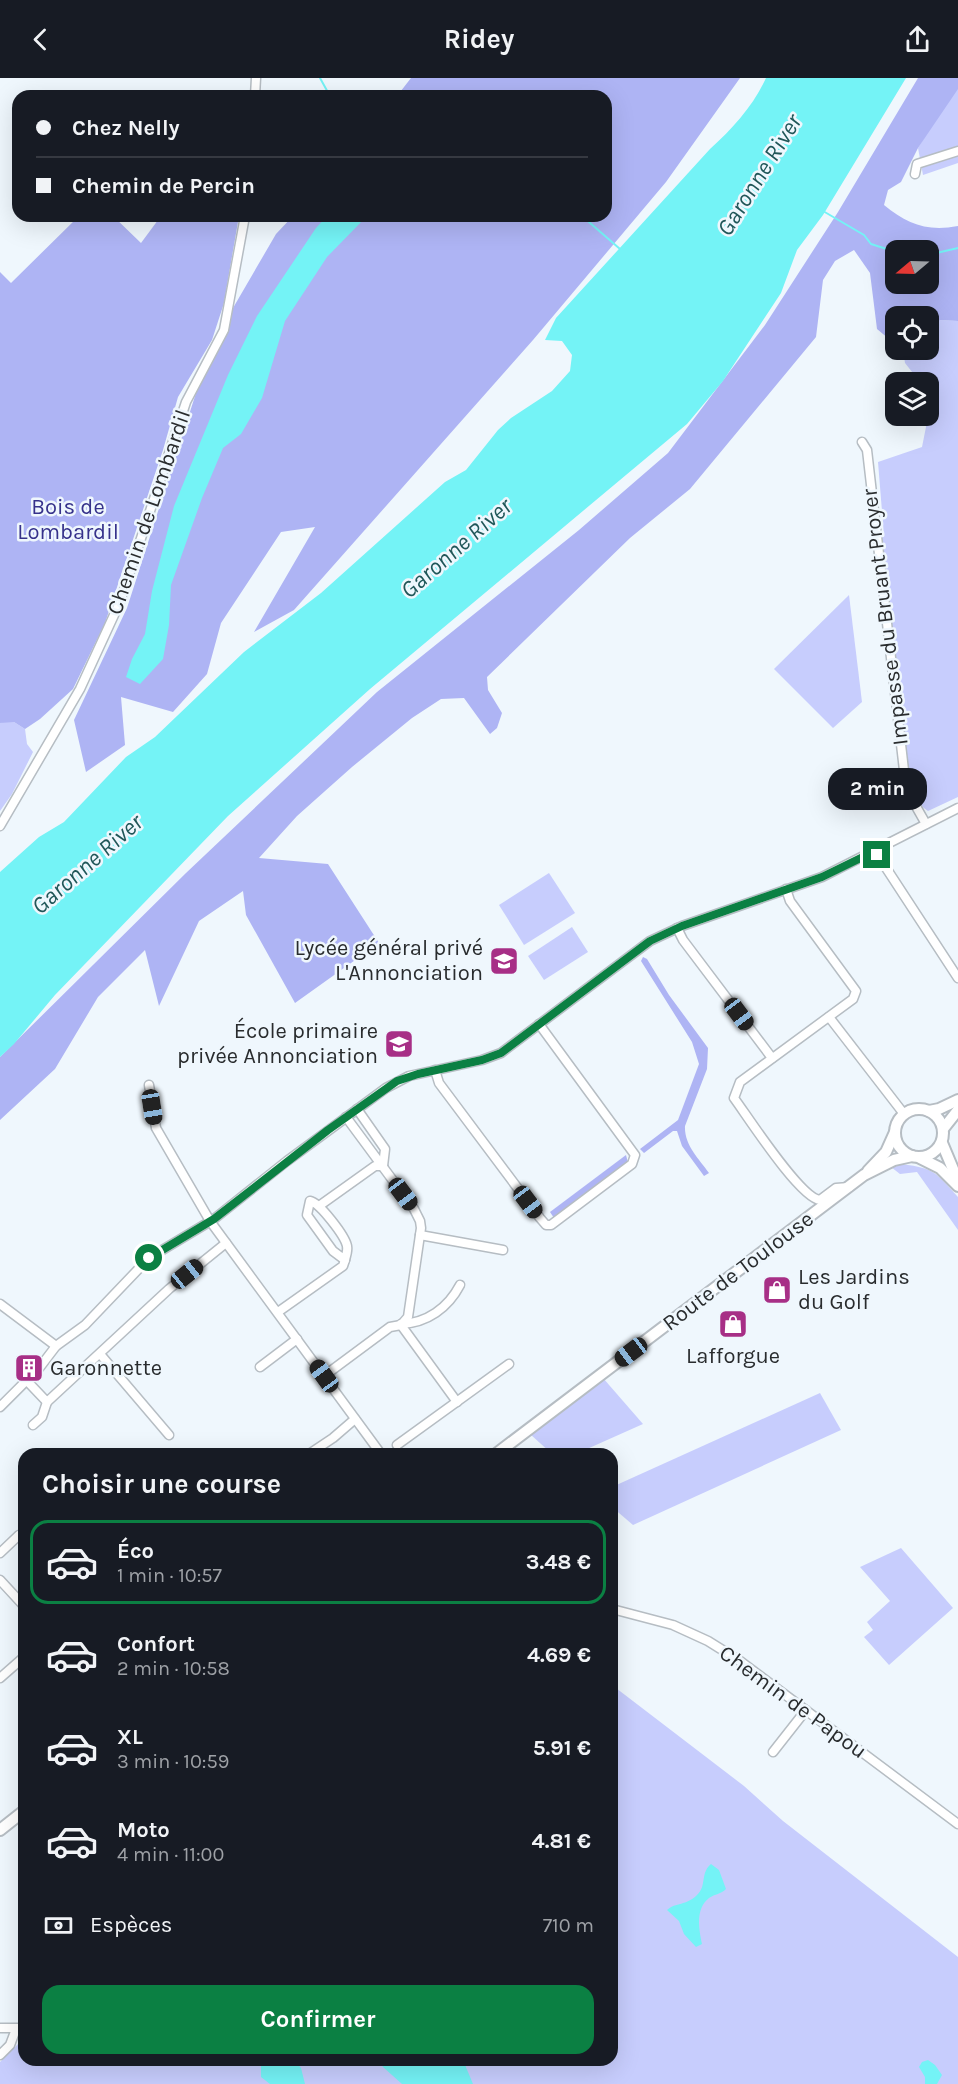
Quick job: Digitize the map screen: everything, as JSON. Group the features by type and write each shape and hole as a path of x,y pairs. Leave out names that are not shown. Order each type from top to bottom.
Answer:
{"main road":[{"path":"958,1100 939,1109 929,1111 918,1109 904,1114 896,1125 895,1132 899,1147 940,1168 958,1186"},
{"path":"958,1110 944,1129 942,1143 958,1181"},
{"path":"929,1111 940,1120 944,1129"},
{"name":"Route de Toulouse","path":"504,1448 864,1175 886,1152 895,1132"},
{"path":"916,1157 933,1154 942,1143"},
{"name":"Route de Toulouse","path":"864,1175 894,1160 916,1157"},
{"path":"0,1830 18,1816"}],"street":[{"path":"915,174 917,164 958,151"},
{"name":"Chemin de Lombardil","path":"0,826 83,682 120,602 186,402 224,330 244,222"},
{"name":"Impasse du Bruant Proyer","path":"862,442 867,450 905,779 909,794 926,824"},
{"path":"0,1407 27,1381 56,1346 85,1325 149,1258 210,1221 397,1081 409,1076 489,1058 506,1049 650,941 676,928 822,877 958,808"},
{"path":"875,851 958,978"},
{"path":"786,889 790,901 856,991 853,999 740,1082 734,1098 796,1183 813,1199 820,1200 836,1188 849,1187"},
{"path":"676,928 772,1058"},
{"path":"829,1017 904,1114"},
{"path":"435,1070 439,1083 540,1218 546,1225 551,1225 633,1164 634,1155 539,1024"},
{"path":"149,1085 158,1134 210,1221 377,1448"},
{"path":"357,1109 385,1149 383,1166"},
{"path":"346,1117 417,1215 421,1228 408,1317 400,1324"},
{"path":"319,1206 375,1166 383,1166"},
{"path":"278,1312 343,1266 345,1260 348,1248 345,1241 319,1206 310,1201 306,1215 333,1251 345,1260"},
{"path":"420,1235 504,1250"},
{"path":"33,1425 42,1417 47,1402 169,1289 226,1243"},
{"path":"324,1376 390,1327 419,1323 451,1301 460,1285"},
{"path":"0,1304 56,1346"},
{"path":"400,1324 457,1402"},
{"path":"260,1367 297,1339"},
{"path":"100,1354 169,1435"},
{"path":"397,1445 509,1364"},
{"path":"27,1381 47,1402"},
{"path":"317,1448 355,1419"},
{"path":"0,1553 18,1536"},
{"path":"0,1581 18,1600"},
{"name":"Chemin de Papou","path":"618,1611 659,1620 708,1641 740,1661 958,1824"},
{"path":"0,1678 18,1662"},
{"path":"773,1752 806,1710"},
{"path":"0,2028 18,2028"},
{"path":"0,2055 18,2031"}],"shaded area":[{"path":"958,82 958,163 923,175 918,148"},
{"path":"939,321 958,321 958,797 928,811 917,799 908,773 881,537 884,536 878,462 922,447 926,426 939,426 939,372 912,372 905,360 939,360"},
{"path":"849,595 862,702 833,728 774,669"},
{"path":"14,722 25,729 27,744 33,752 12,794 0,811 0,723"},
{"path":"549,873 575,913 524,945 499,905"},
{"path":"572,927 588,952 544,980 528,956"},
{"path":"902,1164 929,1170 958,1197 958,1230 917,1172 900,1174 891,1167"},
{"path":"603,1378 643,1424 589,1448 545,1448 530,1434"},
{"path":"820,1393 841,1430 633,1525 618,1512 618,1484"},
{"path":"901,1548 953,1608 889,1665 864,1637 873,1630 867,1622 890,1601 860,1567"},
{"path":"618,1690 744,1786 783,1821 958,1957 958,2084 0,2084 0,2062 18,2044 18,2066 618,2066"}],"green space":[{"path":"411,78 740,78 666,182 533,340 294,610 254,632 315,527 281,532 221,623 207,674 173,712 121,697 125,745 86,772 74,720 127,608 196,393 233,308 276,234 287,222 612,222 612,90 402,90"},
{"path":"918,78 958,78 958,89 918,148 901,182 888,190 884,205 909,222 918,225 937,228 958,226 958,321 939,321 939,306 885,306 885,336 877,329 870,273 854,250 835,261 823,280 816,337 690,489 630,538 487,677 488,690 502,713 497,728 490,734 464,698 441,699 412,718 352,767 297,816 259,858 328,864 379,943 295,1003 246,915 243,891 199,921 159,1006 145,950 98,997 55,1069 0,1120 0,1057 186,873 377,692 579,530 668,453 765,325 838,212"},
{"name":"Bois de Lombardil","path":"73,222 119,222 141,243 157,222 238,222 224,303 212,340 178,397 163,450 105,623 73,689 40,719 25,729 14,722 0,723 0,272 11,283"},
{"path":"643,957 647,959 669,995 708,1048 707,1069 685,1126 690,1146 709,1173 704,1176 682,1146 677,1131 673,1131 644,1153 640,1149 678,1120 699,1064 692,1042 641,961"},
{"path":"626,1155 628,1163 554,1218 550,1212"}],"water":[{"name":"Garonne River","path":"766,78 906,78 823,215 797,250 781,293 723,381 687,424 370,689 228,816 55,995 14,1044 0,1057 0,872 39,837 64,822 126,757 155,737 244,652 321,593 445,482 466,470 498,430 511,418 552,391 570,371 572,355 562,341 545,340 556,318 734,125 749,107"},
{"path":"322,222 361,222 327,257 285,321 262,398 241,434 223,448 202,498 171,585 169,625 163,659 140,684 126,677 145,634 152,591 174,506 228,375 257,316"},
{"path":"711,1864 719,1870 726,1889 709,1898 702,1908 699,1919 702,1944 696,1947 684,1934 679,1921 667,1910 697,1895"},
{"path":"928,2060 942,2075 937,2084 925,2084 925,2077 919,2067 922,2062"},
{"path":"261,2066 299,2066 305,2084 270,2084 261,2077"},
{"path":"466,2066 473,2084 402,2084 383,2067"}],"waterway":[{"path":"320,78 327,90"},
{"path":"823,211 864,235 871,244 885,248"},
{"path":"589,222 620,249"},
{"path":"939,252 958,248"}],"place":[{"name":"Lycée général privé L'Annonciation","path":"504,961"},
{"name":"École primaire privée Annonciation","path":"399,1044"},
{"name":"Les Jardins du Golf","path":"777,1290"},
{"name":"Lafforgue","path":"733,1324"},
{"name":"Garonnette","path":"29,1368"}],"route":[{"path":"149,1258 165,1246 214,1219 328,1130 397,1081 409,1076 482,1060 501,1053 650,941 680,927 822,877 875,851 877,855"}]}
